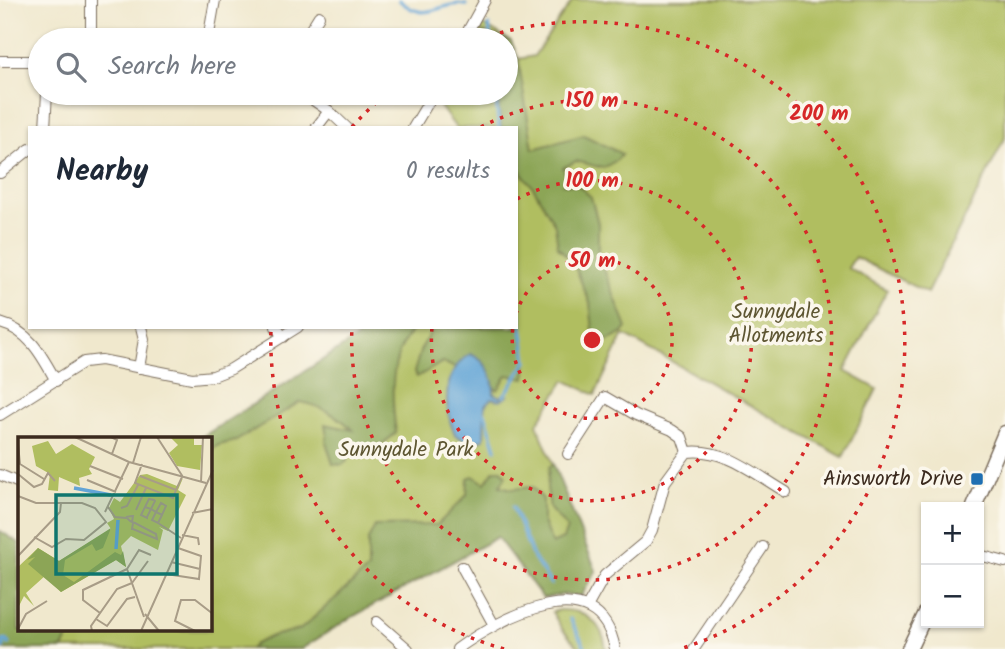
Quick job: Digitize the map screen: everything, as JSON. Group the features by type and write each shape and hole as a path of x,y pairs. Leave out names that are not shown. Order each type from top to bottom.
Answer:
{"street":[{"path":"91,0 91,28"},
{"path":"210,28 215,0"},
{"path":"470,28 485,0"},
{"path":"312,28 319,16"},
{"path":"0,61 28,61"},
{"path":"45,126 46,105"},
{"path":"321,105 345,126"},
{"path":"414,126 427,105"},
{"path":"317,126 329,110"},
{"path":"0,173 28,151"},
{"path":"2,320 36,346 56,381"},
{"path":"139,368 144,339 142,329"},
{"path":"277,329 283,337"},
{"path":"0,415 84,362 101,360 192,379 214,376 231,369 295,329"},
{"path":"568,454 605,397 636,415 672,429 682,437 687,452"},
{"path":"976,502 1004,437"},
{"path":"587,607 593,592 605,575 646,541 657,514 665,482 687,452 703,450 720,453 786,492"},
{"path":"0,475 18,483"},
{"path":"694,649 763,547"},
{"path":"984,556 1005,562"},
{"path":"462,567 494,625"},
{"path":"457,649 494,625 550,604 567,603 587,607 606,622 615,649"},
{"path":"377,622 408,649"},
{"path":"909,649 921,623"}],"green space":[{"path":"573,0 1005,0 1005,138 927,293 855,257 848,268 887,290 845,371 877,389 843,457 624,335 595,395 565,380 537,424 596,571 581,596 565,594 543,598 497,537 350,618 301,649 0,649 0,531 18,542 18,632 212,632 212,437 202,437 371,329 518,329 518,126 455,126 439,105 518,105 518,59 534,56"},
{"path":"518,59 533,149 584,135 622,154 603,168 576,161 563,168 569,182 564,184 579,186 591,197 598,223 598,254 627,328 622,334 607,341 593,330 590,303 573,262 558,247 555,225 533,187 518,168 518,126 501,126 498,105 518,105"},
{"path":"518,319 525,344 525,378 507,375 498,390 443,362 417,377 414,372 421,349 432,329 518,329"},
{"path":"371,329 413,329 400,351 393,377 396,433 381,445 367,449 352,446 347,451 347,461 342,465 333,464 326,442 325,424 353,430 328,412 300,402 236,441 212,450 212,437 202,437"},
{"path":"553,464 596,571 581,596 565,594 543,598 497,537 350,618 301,649 250,649 272,636 301,629 368,569 368,540 375,526 437,525 467,495 468,478 473,476 485,483 494,470 502,470 506,476 500,486 513,489 532,487 543,499 543,522 552,544 563,539 567,528 550,509 547,487 549,467"},
{"path":"0,531 18,542 18,632 70,632 63,649 0,649"},
{"path":"552,612 578,612 592,620 601,632 606,649 580,649 562,629"}],"water":[{"path":"470,354 481,360 488,370 493,381 494,394 501,397 505,393 508,396 500,400 492,398 485,405 484,439 470,443 455,435 447,402 454,370"}],"waterway":[{"path":"399,0 409,7 426,12 457,4 466,5"},
{"path":"496,105 499,126"},
{"path":"504,396 527,361 518,303"},
{"path":"485,413 496,449"},
{"path":"513,507 533,557 551,584"},
{"path":"570,619 586,649"},
{"path":"0,648 4,646 3,640 9,644"}],"place":[{"name":"Ainsworth Drive","path":"977,479"}],"park label":[{"name":"Sunnydale Allotments","path":"776,324"},
{"name":"Sunnydale Park","path":"406,450"}]}
